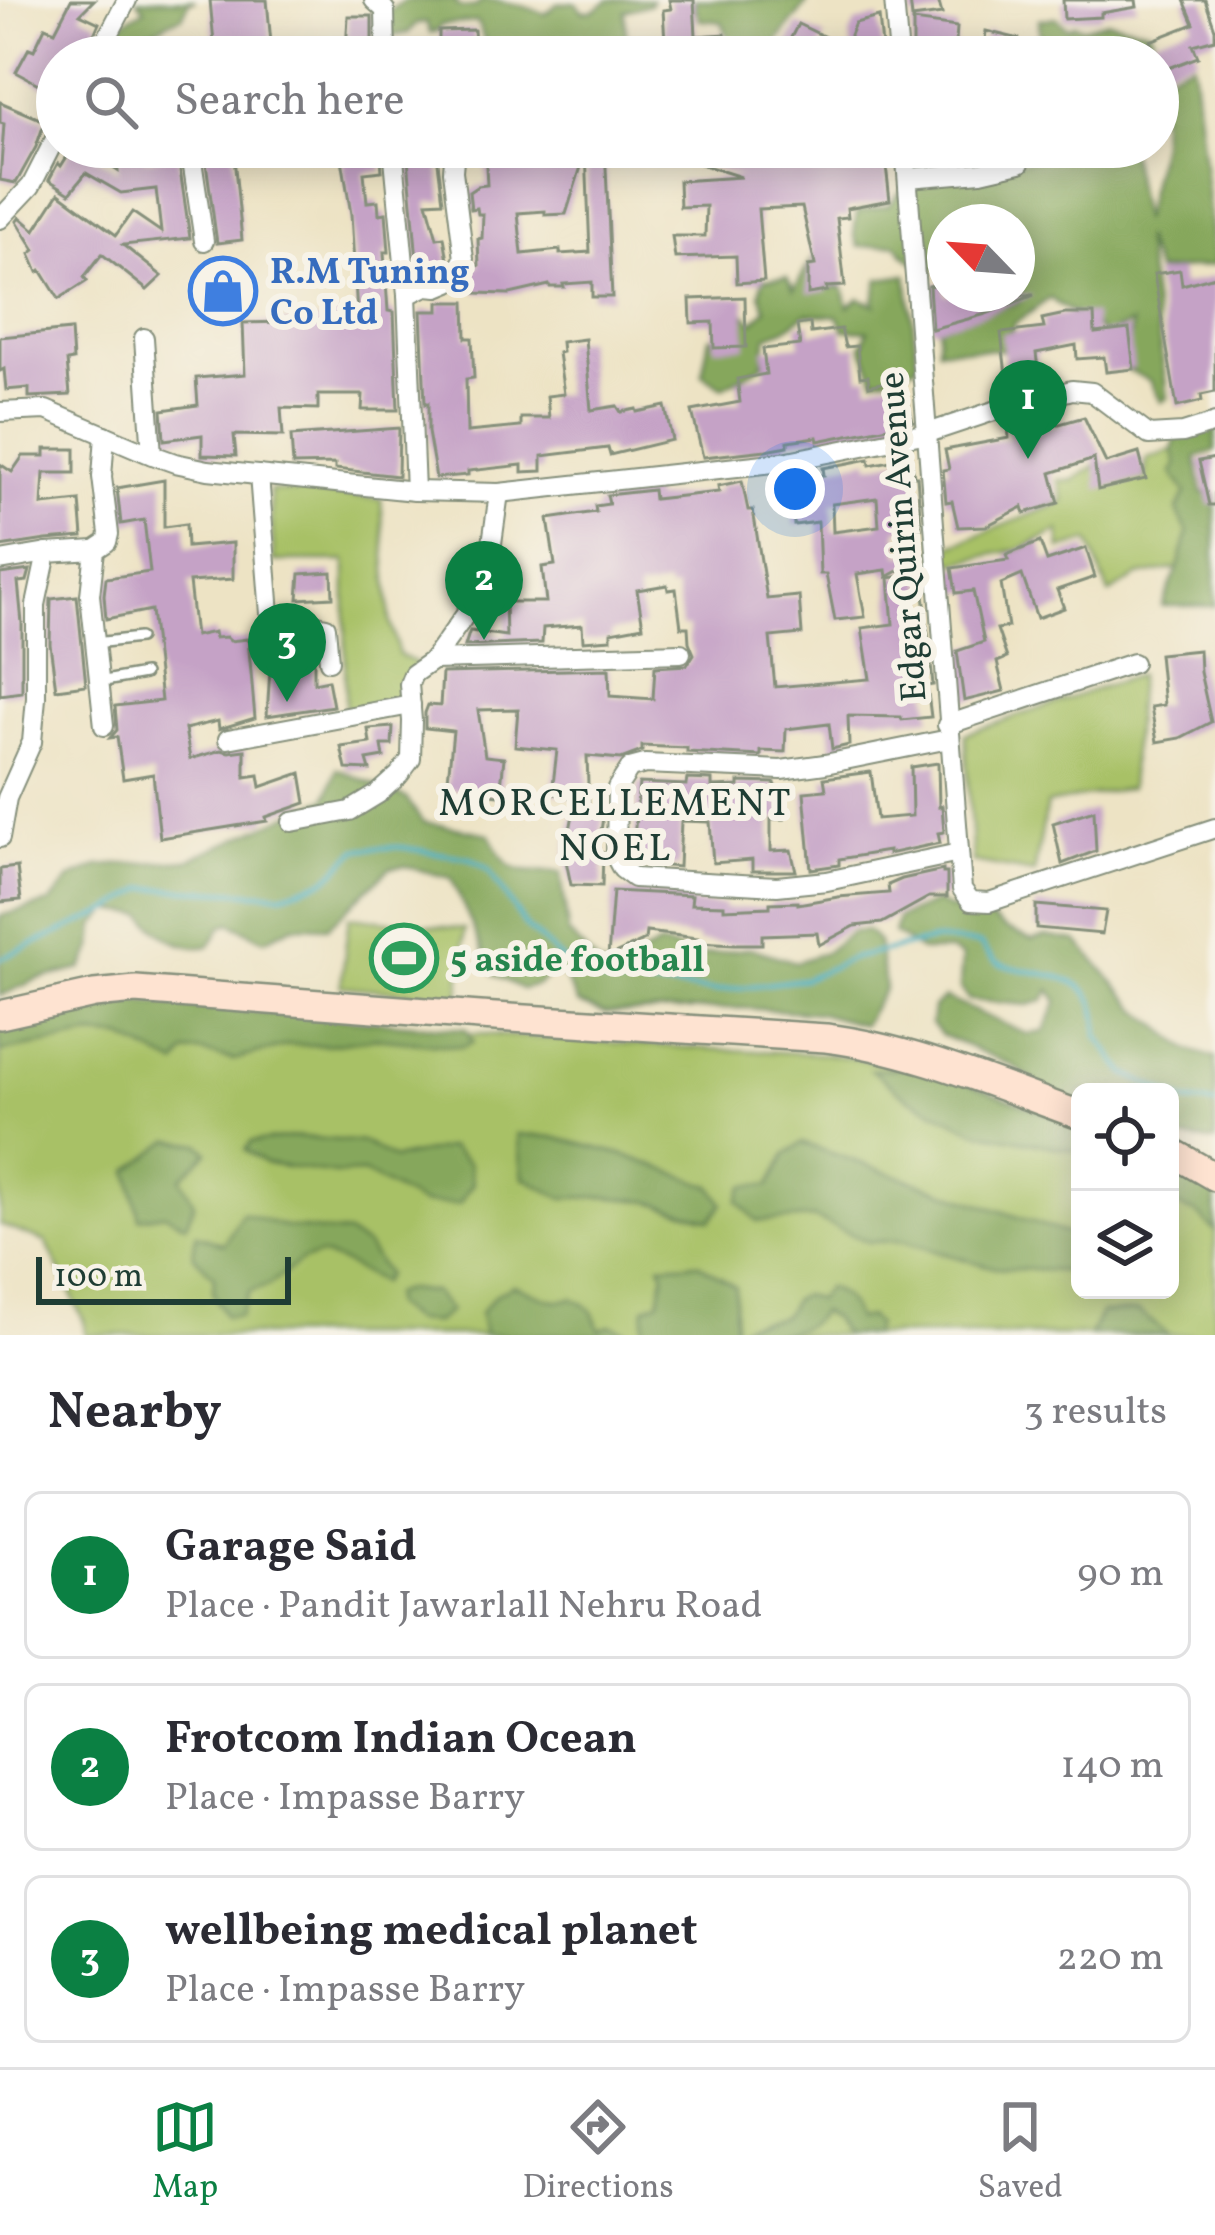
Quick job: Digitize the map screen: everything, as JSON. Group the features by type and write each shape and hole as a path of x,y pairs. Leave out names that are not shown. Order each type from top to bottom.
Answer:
{"main road":[{"path":"0,1015 94,994 136,990 826,1038 924,1058 1071,1112"},
{"path":"1179,1151 1215,1161"},
{"path":"1179,1155 1215,1177"}],"street":[{"path":"108,36 127,0"},
{"path":"374,0 385,10 386,36"},
{"path":"894,0 897,36"},
{"path":"0,219 32,186 41,168"},
{"path":"193,168 204,241"},
{"path":"395,168 407,295 415,491"},
{"path":"407,295 450,282 464,259 453,168"},
{"name":"Edgar Quirin Avenue","path":"907,168 962,889 971,901 989,902 1215,828"},
{"path":"908,178 998,168"},
{"path":"144,338 152,455"},
{"path":"0,412 46,410 175,464 208,470 415,491 499,493 783,462 928,433 1072,390 1092,392 1149,435 1183,433 1215,423"},
{"path":"0,561 95,550 107,542 102,477 105,435"},
{"path":"259,475 270,614 326,626 329,661"},
{"path":"292,822 350,811 378,794 411,759 409,684 413,674 433,660 476,600 499,493"},
{"path":"95,550 90,595 104,726"},
{"path":"0,838 7,798 32,742 37,605 47,553"},
{"path":"433,660 681,652"},
{"path":"958,853 826,881 777,886 634,878 616,858 617,788 630,768 645,764 781,770 825,764 948,732 1133,663"},
{"path":"228,739 411,705"}],"lane":[{"path":"95,643 140,638"},
{"path":"99,682 144,674"}],"green space":[{"path":"137,0 195,0 182,17 147,36 112,36 116,26 145,9"},
{"path":"406,0 456,0 463,8 477,6 481,0 545,14 557,4 575,2 583,12 609,0 652,0 625,11 626,36 483,36 477,22 441,25 430,33 426,22 408,33 387,36 390,10"},
{"path":"693,0 807,3 781,36 728,36 722,22 700,20"},
{"path":"1056,17 1068,28 1108,21 1150,30 1152,36 1040,36 1039,20"},
{"path":"1193,62 1215,265 1156,272 1143,237 1168,398 1161,402 1151,382 1125,368 1132,324 1104,335 1050,298 1035,309 1035,204 927,204 927,267 906,256 896,244 859,247 854,234 857,212 889,205 920,168 1133,168 1142,221 1154,168 1179,168 1179,68"},
{"path":"811,261 811,289 843,287 848,307 859,298 876,305 879,279 907,275 918,365 875,379 862,346 868,331 844,330 838,316 806,314 767,336 763,365 723,387 702,374 709,338 736,336 742,311 754,322 766,309 760,294 763,279 787,277 794,290"},
{"path":"986,312 1031,312 1014,324 1004,350 938,348 939,326"},
{"path":"1215,419 1215,451 1196,458 1202,492 1215,495 1215,606 1162,606 1188,533 1177,510 1186,493 1172,473 1177,464 1176,434"},
{"path":"1173,450 1177,464 1172,473 1186,493 1177,510 1188,533 1178,568 1138,576 1109,594 1089,541 1061,549 1059,531 1020,549 951,563 942,549 1064,502 1059,480 1072,481 1095,466 1145,479 1147,459"},
{"path":"270,490 381,499 390,620 399,655 424,667 405,701 345,710 346,561 274,561"},
{"path":"1138,675 1130,788 1047,804 1034,873 973,862 965,734"},
{"path":"337,769 406,798 423,822 490,834 503,859 516,869 561,872 568,933 600,966 616,970 659,945 703,955 750,948 796,962 826,952 851,932 867,931 878,942 885,988 863,1025 819,1013 741,1008 605,1014 578,1004 563,975 549,975 538,985 522,989 494,975 451,878 405,866 390,868 328,927 293,926 265,940 230,923 222,926 210,946 190,946 165,935 144,915 110,910 95,926 93,948 82,969 38,979 0,996 0,916 50,903 71,878 99,866 188,860 327,798"},
{"path":"936,902 950,909 980,911 1032,940 1046,936 1077,941 1139,1010 1189,1050 1215,1058 1215,1142 1179,1138 1179,1083 1071,1083 1071,1101 1049,1092 1012,1065 941,1035 931,1024 933,1007 945,998 1027,1034 1044,1032 1058,1001 1050,990 1043,1001 1028,1005 969,1000 960,988 962,957 950,951 921,951 894,933 898,918"},
{"name":"5 aside football","path":"349,917 465,929 459,998 341,986"},
{"path":"135,1001 466,1029 473,1042 462,1047 376,1038 288,1045 234,1060 186,1053 177,1065 122,1038 92,1036 0,1052 0,1023"},
{"path":"131,1011 826,1054 906,1067 1071,1132 1071,1299 1179,1299 1179,1179 1215,1196 1215,1335 86,1335 84,1321 46,1242 0,1225 0,1033"},
{"path":"922,1066 1071,1123 1071,1150 978,1132 908,1098 871,1070"},
{"path":"517,1134 552,1137 625,1155 711,1186 723,1203 711,1220 648,1201 562,1198 523,1177"},
{"path":"298,1137 363,1142 394,1159 450,1147 469,1163 473,1183 459,1204 421,1204 364,1173 267,1164 245,1150 251,1142"},
{"path":"170,1140 200,1144 208,1152 181,1178 194,1203 186,1225 164,1214 139,1218 129,1171"},
{"path":"802,1143 1071,1235 1071,1272 995,1268 900,1241 869,1242 814,1218 757,1221 738,1201 744,1186 769,1186 787,1153"},
{"path":"1179,1164 1215,1177 1215,1231 1198,1214 1179,1207"},
{"path":"242,1213 286,1227 347,1234 367,1246 386,1274 381,1283 321,1255 302,1260 268,1286 249,1292 240,1316 225,1316 213,1294 214,1277 193,1255 196,1234 224,1244"},
{"path":"698,1263 735,1286 734,1329 728,1335 643,1335 645,1307 659,1301 664,1274 660,1265"},
{"path":"513,1285 549,1299 572,1298 590,1309 599,1329 611,1325 636,1335 484,1335 480,1313 495,1295"},
{"path":"826,1288 845,1299 856,1319 869,1317 876,1325 872,1335 844,1335 832,1318 820,1312 797,1329 741,1335 740,1327 778,1318 793,1300 803,1295 817,1300"},
{"path":"407,1289 433,1292 450,1311 436,1322 413,1321 392,1305 392,1294"},
{"path":"1138,1311 1169,1335 1090,1335 1101,1313"}],"building":[{"path":"71,0 94,0 80,14 99,23 93,36 41,36 45,27 55,31"},
{"path":"210,0 267,0 270,36 213,36"},
{"path":"669,0 694,0 696,36 665,36 663,10 671,9"},
{"path":"910,0 938,0 942,14 912,18"},
{"path":"1063,0 1136,0 1137,7 1101,13 1101,17 1064,19"},
{"path":"1184,0 1205,0 1215,39 1193,45 1198,57 1179,64 1179,36 1163,36 1194,24"},
{"path":"348,16 372,16 372,36 347,36"},
{"path":"879,17 881,36 850,36 855,23"},
{"path":"913,21 957,27 956,36 913,36"},
{"path":"798,24 823,36 792,36"},
{"path":"474,30 474,36 439,36 439,31"},
{"path":"36,46 36,83 16,72 29,48"},
{"path":"0,102 36,117 36,147 16,183 0,180 4,124 0,123"},
{"path":"55,168 180,168 190,238 123,245 162,276 147,290 102,254 84,277 87,281 59,299 38,272 30,254 35,250 17,221 20,217 35,230 59,193 116,235 132,212 161,232 156,189 121,193 86,173 70,193 49,180"},
{"path":"207,168 235,168 242,240 217,243"},
{"path":"343,168 382,168 364,173 367,202 378,201 379,214 386,213 389,252 384,252 388,311 394,312 398,410 362,410 363,395 318,395 318,409 281,408 283,436 234,435 236,456 202,455 202,435 164,440 162,410 198,405 196,378 245,374 243,323 326,321 326,315 357,314"},
{"path":"409,168 439,168 443,201 427,202 437,238 444,237 448,260 443,268 418,271"},
{"path":"486,168 581,168 566,214 518,213 522,254 590,252 587,168 606,168 612,297 592,297 592,282 510,294 476,293 474,269 479,265 483,214 471,209 469,192 487,185"},
{"path":"713,168 886,168 890,200 847,208 848,217 837,218 845,286 808,294 808,266 815,265 802,207 758,209 764,281 737,283 736,256 675,258 672,236 705,236 706,206 680,207 679,181 741,177"},
{"name":"R.M Tuning Co Ltd","path":"237,268 240,312 208,314 205,270"},
{"path":"1180,270 1182,285 1215,276 1215,392 1177,407 1154,274"},
{"path":"745,297 746,347 714,348 713,322 691,323 690,299"},
{"path":"439,302 465,302 474,378 466,379 467,432 521,427 521,418 549,418 547,396 564,394 558,353 561,342 585,339 591,410 617,406 621,412 637,412 665,406 672,440 610,455 608,448 542,456 542,471 522,472 522,465 436,478 425,404 421,311 439,311"},
{"path":"931,312 991,312 986,314 932,329"},
{"path":"1094,314 1095,333 1129,329 1134,369 1106,372 1104,357 1077,359 1076,345 1036,353 1040,385 1008,391 1001,333 1044,328 1042,319"},
{"path":"810,323 811,333 841,329 845,347 857,346 860,377 868,376 869,386 903,377 913,422 703,457 692,411 740,402 737,379 766,374 763,349 800,345 797,325"},
{"path":"71,330 70,395 29,397 29,388 6,390 4,369 0,371 0,337"},
{"path":"1084,417 1106,463 1139,453 1146,479 1098,490 1094,459 1051,473 1059,503 1025,513 1023,507 986,526 958,527 952,501 946,502 943,470 949,469 945,450 1009,438 1008,425 1025,421 1027,429 1034,427 1035,431"},
{"path":"399,428 398,476 335,469 335,464 293,465 291,436"},
{"path":"45,449 75,449 75,473 44,473 42,505 80,501 83,537 0,547 0,464 12,472 23,456 45,456"},
{"path":"911,457 921,528 897,529 899,555 923,553 923,558 887,577 886,570 857,574 865,617 835,620 826,574 820,574 818,522 794,525 793,506 809,504 808,477 824,475 823,468 869,459 870,465","holes":["877,498 879,526 833,532 832,504"]},
{"path":"1215,458 1215,505 1209,505 1199,461"},
{"path":"164,480 164,527 186,524 187,547 233,543 233,579 189,582 195,636 214,632 215,638 248,639 255,718 219,729 218,721 185,729 190,759 221,750 245,750 245,777 259,775 261,787 301,773 306,803 266,817 267,821 160,838 153,774 123,779 117,737 110,738 117,730 115,706 161,701 151,610 106,619 104,595 106,578 150,572 144,520 121,524 117,488"},
{"path":"742,481 748,510 753,510 767,599 799,596 802,634 770,637 775,687 870,679 862,628 893,624 889,578 922,573 933,685 927,686 931,717 848,716 849,745 832,749 829,724 786,729 785,752 761,751 761,756 642,746 642,751 621,759 587,756 589,814 603,817 598,853 603,853 602,886 571,885 565,856 576,799 552,793 557,750 515,746 518,709 478,710 485,756 504,758 500,795 447,789 453,731 425,728 428,705 440,706 442,673 609,669 610,696 653,699 655,667 687,665 694,654 688,627 681,627 676,589 668,590 667,585 637,590 643,626 611,632 611,639 583,641 582,625 543,628 542,643 465,646 469,633 506,636 505,602 546,602 542,567 555,565 548,519 596,512 595,506 609,504 607,495 653,490 654,499 719,492 718,486"},
{"path":"1040,542 1047,561 1086,548 1095,577 1057,590 1064,608 1037,618 1022,575 1001,584 1008,627 997,629 1007,658 997,662 1004,691 964,701 957,651 984,642 973,591 956,593 952,568 1008,560 1006,555"},
{"path":"30,570 27,581 18,582 22,692 0,695 0,574"},
{"path":"332,572 333,597 298,599 300,574"},
{"path":"77,596 86,685 56,689 51,599"},
{"path":"272,638 294,639 293,649 314,648 314,683 328,680 333,706 267,716"},
{"path":"1199,650 1211,722 1180,738 1157,742 1151,707 1164,705 1159,654"},
{"path":"393,727 392,745 382,745 384,757 367,760 370,770 346,769 341,747 370,743 368,729"},
{"path":"938,763 944,832 938,833 940,843 839,859 839,865 811,869 804,792 826,790 824,778 871,772 877,819 912,816 911,767"},
{"path":"687,779 712,780 712,787 775,783 784,819 771,819 771,851 791,850 796,871 752,871 752,860 713,863 710,822 681,821 679,867 632,860 639,783 686,785"},
{"path":"1094,810 1096,851 1062,864 1053,823"},
{"path":"17,867 21,900 0,902 0,869"},
{"path":"943,870 947,897 929,897 882,923 855,926 819,945 817,933 762,935 762,944 735,944 646,932 645,940 608,957 613,891 692,895 691,904 724,905 724,909 770,907 770,903 889,893 888,885 902,879"},
{"path":"1036,905 1106,911 1102,934 1036,928"}],"waterway":[{"path":"0,959 110,910 146,888 283,894 325,880 358,849 400,847 469,858 488,869 526,927 567,964 607,983 715,991 804,979 853,958 935,940 980,944 1001,964 1081,987 1097,1014 1098,1036 1126,1074 1146,1083"},
{"path":"1179,1098 1215,1104"}],"place":[{"name":"R.M Tuning Co Ltd","path":"223,291"},
{"name":"Garage Said","path":"1028,459"},
{"name":"Frotcom Indian Ocean","path":"484,640"},
{"name":"wellbeing medical planet","path":"287,702"},
{"name":"5 aside football","path":"404,958"}],"district":[{"name":"MORCELLEMENT NOEL","path":"616,824"}]}
